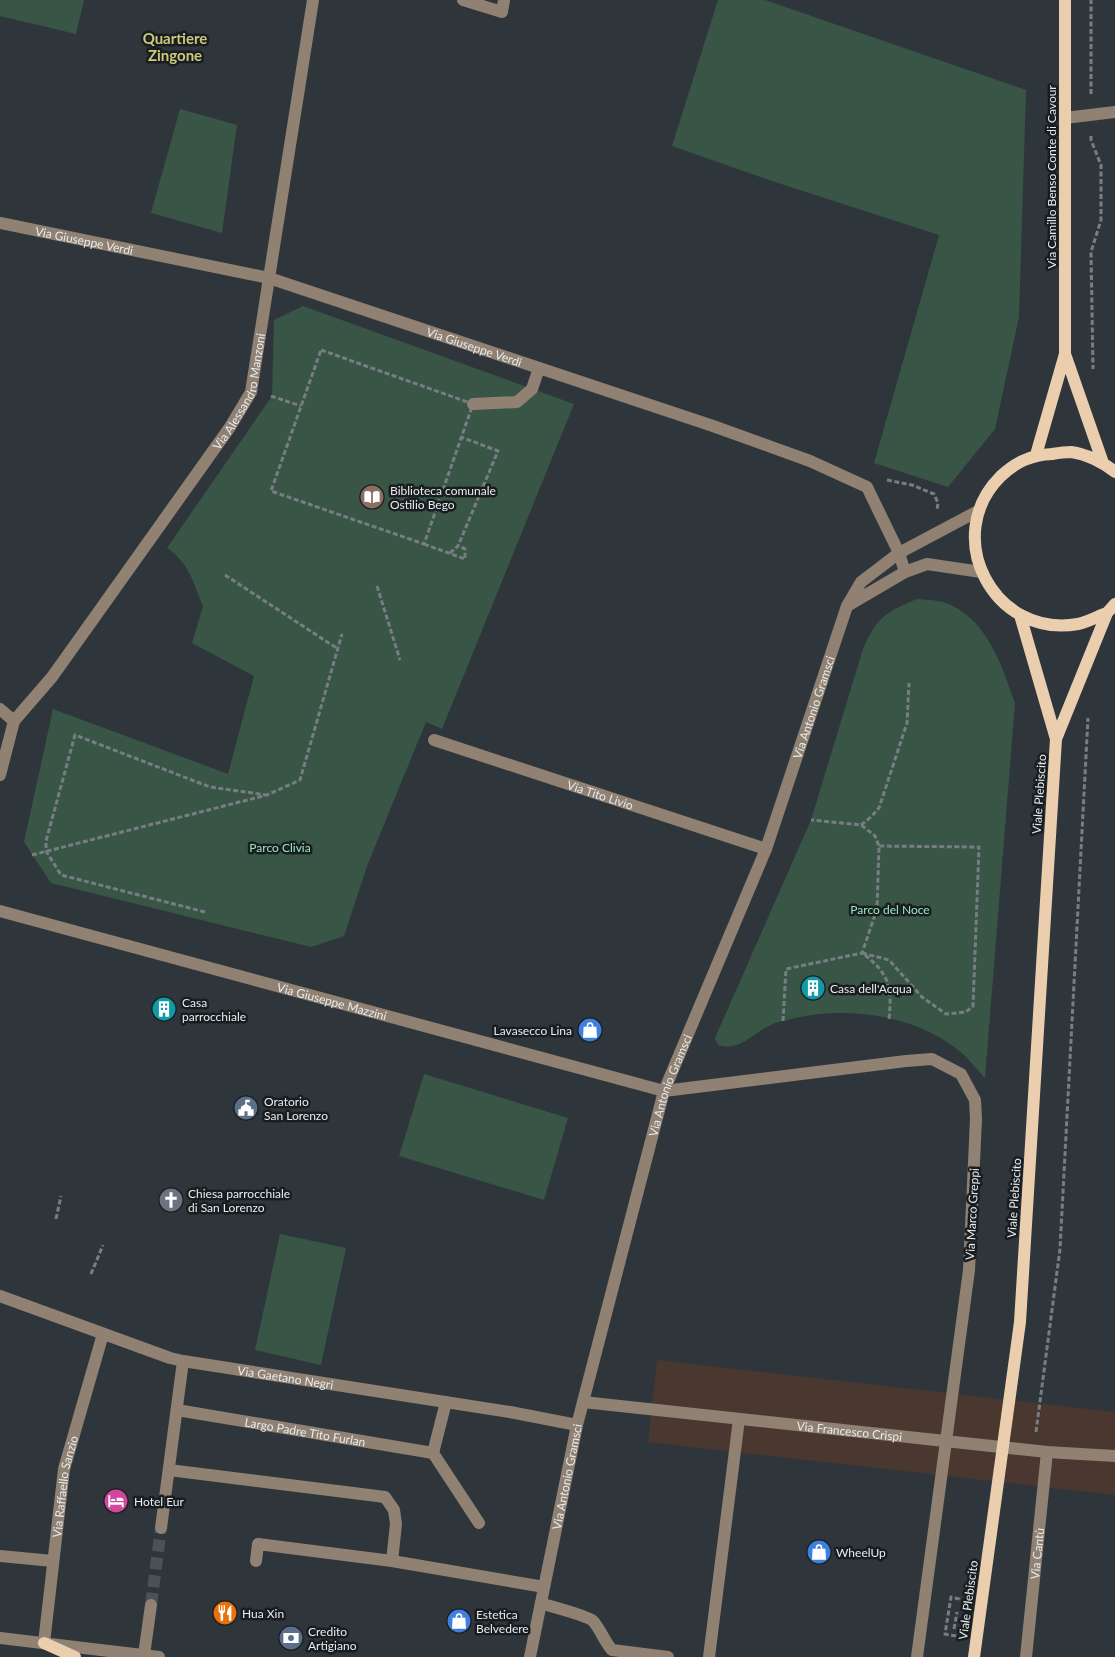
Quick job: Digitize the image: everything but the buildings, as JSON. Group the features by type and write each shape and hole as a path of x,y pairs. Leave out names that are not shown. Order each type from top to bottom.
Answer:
{"main road":[{"name":"Via Camillo Benso Conte di Cavour","path":"1036,455 1065,354 1065,0"},
{"name":"Via Camillo Benso Conte di Cavour","path":"1065,354 1103,463"},
{"path":"1111,609 1079,624 1049,625 1020,616 997,598 980,572 974,542 978,511 991,487 1011,467 1036,455 1070,452 1103,463 1115,472"},
{"path":"1056,739 1111,609"},
{"path":"1020,616 1056,739"},
{"name":"Viale Plebiscito","path":"974,1657 1020,1322 1056,739"},
{"path":"44,1643 75,1657"}],"street":[{"name":"Via Alessandro Manzoni","path":"14,721 52,677 230,427 251,392 313,0"},
{"path":"464,0 502,12 504,0"},
{"path":"1065,118 1115,112"},
{"name":"Via Giuseppe Verdi","path":"0,223 270,278 713,426 792,455 867,487"},
{"path":"473,404 517,402 532,389 539,368"},
{"path":"867,487 899,553 906,572"},
{"name":"Via Antonio Gramsci","path":"530,1657 577,1425 664,1091 766,849 847,606 861,582 899,553 978,511"},
{"path":"847,606 906,572 927,564 980,572"},
{"path":"0,709 14,721 0,775"},
{"name":"Via Tito Livio","path":"434,740 766,849"},
{"name":"Via Giuseppe Mazzini","path":"0,911 664,1091"},
{"name":"Via Marco Greppi","path":"664,1091 932,1059 961,1074 975,1100 976,1120 969,1270 917,1657"},
{"name":"Via Gaetano Negri","path":"0,1296 102,1334 183,1361 446,1402 577,1425"},
{"name":"Via Raffaello Sanzio","path":"44,1643 64,1469 102,1334"},
{"path":"161,1528 183,1361"},
{"path":"446,1402 433,1453 479,1523"},
{"name":"Via Francesco Crispi","path":"583,1402 1048,1452 1115,1456"},
{"name":"Largo Padre Tito Furlan","path":"177,1410 433,1453"},
{"path":"709,1657 739,1419"},
{"name":"Via Cantù","path":"1026,1657 1048,1452"},
{"path":"169,1470 385,1497 394,1510 396,1524 392,1562"},
{"path":"256,1561 258,1544 392,1562 544,1587"},
{"path":"0,1556 53,1561"},
{"path":"541,1603 590,1619 600,1630 612,1650 668,1657"},
{"path":"144,1655 151,1605"},
{"path":"0,1638 159,1657"}],"path":[{"path":"1091,0 1091,140 1100,165 1101,220 1091,252 1093,377"},
{"path":"424,544 473,404 320,350 271,491 465,559 465,549 458,546"},
{"path":"272,396 301,406"},
{"path":"450,554 458,546 498,451 462,437"},
{"path":"867,487 876,479 912,485 934,494 938,503 935,516 931,520 934,535"},
{"path":"225,575 338,649"},
{"path":"377,586 400,660"},
{"path":"32,855 267,795 300,780 342,634"},
{"path":"861,825 879,808 908,723 909,684"},
{"path":"1050,1326 1060,1249 1088,712"},
{"path":"205,912 61,875 46,851 46,841 74,735 210,787 267,795"},
{"path":"811,820 861,825 875,836 879,846 877,909 862,953"},
{"path":"783,1022 786,969 862,953 889,960 902,972 922,997 946,1014 966,1012 972,1006 979,847 879,846"},
{"path":"862,953 879,966 889,985 889,1019"},
{"path":"56,1219 61,1196"},
{"path":"90,1274 103,1245"},
{"path":"954,1629 959,1599 951,1597 945,1634 977,1640"}],"shaded area":[{"path":"657,1360 1115,1412 1115,1495 648,1442"}],"green space":[{"path":"0,0 84,0 76,34 0,16"},
{"path":"718,0 765,0 1026,90 1019,317 995,429 948,487 874,463 939,235 772,181 672,146"},
{"path":"180,109 237,125 222,233 151,213"},
{"name":"Parco Clivia","path":"303,306 574,404 442,729 426,722 367,866 344,936 311,947 51,883 24,842 53,709 228,774 254,676 192,643 203,606 185,567 167,548 272,396 274,320"},
{"name":"Parco del Noce","path":"917,599 947,603 964,613 975,623 985,634 999,661 1015,703 985,1078 962,1053 944,1040 903,1022 881,1016 835,1013 813,1015 777,1023 732,1046 718,1045 715,1038 811,820 863,649 873,630 883,617"},
{"path":"424,1074 568,1118 544,1200 399,1156"},
{"path":"280,1234 346,1248 321,1365 255,1350"}],"tunnel":[{"path":"151,1605 161,1528"}],"place":[{"name":"Biblioteca comunale Ostilio Bego","path":"372,497"},
{"name":"Casa dell'Acqua","path":"813,988"},
{"name":"Casa parrocchiale","path":"164,1009"},
{"name":"Lavasecco Lina","path":"590,1030"},
{"name":"Oratorio San Lorenzo","path":"246,1108"},
{"name":"Chiesa parrocchiale di San Lorenzo","path":"171,1200"},
{"name":"Hotel Eur","path":"116,1501"},
{"name":"WheelUp","path":"819,1552"},
{"name":"Hua Xin","path":"225,1613"},
{"name":"Estetica Belvedere","path":"459,1621"},
{"name":"Credito Artigiano","path":"291,1638"}],"district":[{"name":"Quartiere Zingone","path":"175,46"}]}
